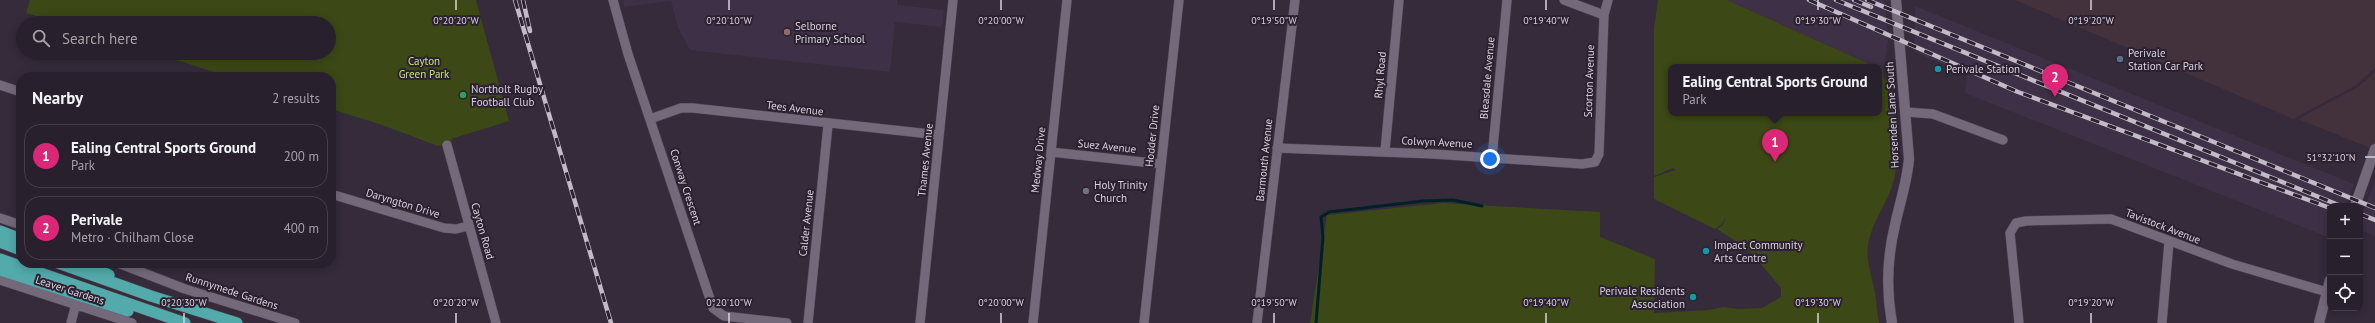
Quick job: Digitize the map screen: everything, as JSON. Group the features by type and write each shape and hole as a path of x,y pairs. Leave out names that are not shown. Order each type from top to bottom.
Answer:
{"highway":[{"path":"0,231 16,237"},
{"path":"0,242 16,248"},
{"path":"0,259 16,265"},
{"path":"26,268 185,323"},
{"path":"72,268 151,296 237,323"},
{"path":"94,268 151,296"},
{"path":"0,270 134,313 174,320"}],"street":[{"name":"Conway Crescent","path":"613,0 628,54 713,308 724,316 787,323"},
{"name":"Thames Avenue","path":"920,323 953,0"},
{"name":"Medway Drive","path":"1032,323 1067,0"},
{"name":"Hodder Drive","path":"1144,323 1179,0"},
{"name":"Barmouth Avenue","path":"1257,323 1295,0"},
{"name":"Rhyl Road","path":"1385,151 1399,0"},
{"name":"Bleasdale Avenue","path":"1492,158 1506,0"},
{"path":"1564,0 1604,15"},
{"name":"Scorton Avenue","path":"1595,162 1599,154 1604,15 1608,0"},
{"name":"Horsenden Lane South","path":"1892,323 1888,302 1888,272 1895,226 1907,181 1909,159 1896,0"},
{"path":"0,84 16,90"},
{"name":"Tees Avenue","path":"650,119 681,108 692,108 828,125 939,135"},
{"path":"1906,112 1933,114 2003,140"},
{"name":"Calder Avenue","path":"808,323 828,125"},
{"name":"Cayton Road","path":"447,146 496,323"},
{"name":"Colwyn Avenue","path":"1277,148 1385,151 1582,164 1595,162"},
{"name":"Suez Avenue","path":"1051,152 1161,164"},
{"path":"2356,203 2374,152"},
{"name":"Daryngton Drive","path":"336,196 444,228 468,226"},
{"path":"0,218 16,223"},
{"name":"Tavistock Avenue","path":"2019,323 2010,242 2012,228 2016,223 2090,218 2111,219 2169,242 2232,264 2327,292"},
{"path":"2162,323 2169,242"},
{"name":"Runnymede Gardens","path":"131,268 185,289 295,323"},
{"name":"Leaver Gardens","path":"0,280 132,323"},
{"path":"2319,323 2327,292"},
{"path":"71,323 76,304"}],"shaded area":[{"name":"Selborne Primary School","path":"623,0 897,0 897,5 944,10 942,27 895,22 890,72 690,50 678,28 671,1 624,7"},
{"path":"1727,0 1885,0 1888,42 1883,70 1882,64 1870,64"},
{"path":"2015,0 2375,0 2375,68 2355,86 2293,119"},
{"path":"1915,6 2354,184 2347,203 2327,203 2327,237 1965,93 1967,75 1915,52"},
{"path":"2375,72 2375,150 2298,119 2358,87"},
{"path":"2375,182 2375,236 2363,231 2363,212"}],"green space":[{"name":"Cayton Green Park","path":"30,0 476,0 509,121 451,139 452,142 438,146 382,125 336,111 336,72 214,72 176,60 336,60 336,16 36,16 26,13"},
{"path":"1658,0 1727,0 1869,64 1668,64 1668,116 1882,116 1883,70 1884,79 1890,82 1896,144 1896,168 1889,194 1871,233 1868,249 1868,263 1876,297 1879,323 1310,323 1327,215 1443,203 1600,212 1600,237 1655,259 1654,313 1709,310 1723,307 1739,309 1762,308 1781,297 1781,288 1749,250 1717,229 1723,225 1726,216 1722,224 1715,229 1654,199 1654,177 1676,170 1673,168 1654,176 1654,28"}],"waterway":[{"path":"1316,323 1323,237 1321,217 1329,212 1423,201 1453,200 1482,206"}],"railway":[{"path":"515,0 611,323"},
{"path":"523,0 530,31"},
{"path":"1809,0 2018,92 2327,207"},
{"path":"1836,0 2334,203"},
{"path":"1854,0 1871,7"},
{"path":"1867,0 2375,208"},
{"path":"2363,215 2375,220"}],"place":[{"name":"Selborne Primary School","path":"787,32"},
{"name":"Perivale Station Car Park","path":"2120,59"},
{"name":"Perivale Station","path":"1938,69"},
{"name":"Northolt Rugby Football Club","path":"463,95"},
{"name":"Perivale","path":"2055,97"},
{"name":"Ealing Central Sports Ground","path":"1775,162"},
{"name":"Holy Trinity Church","path":"1086,191"},
{"name":"Impact Community Arts Centre","path":"1706,251"},
{"name":"Perivale Residents Association","path":"1693,297"}]}
